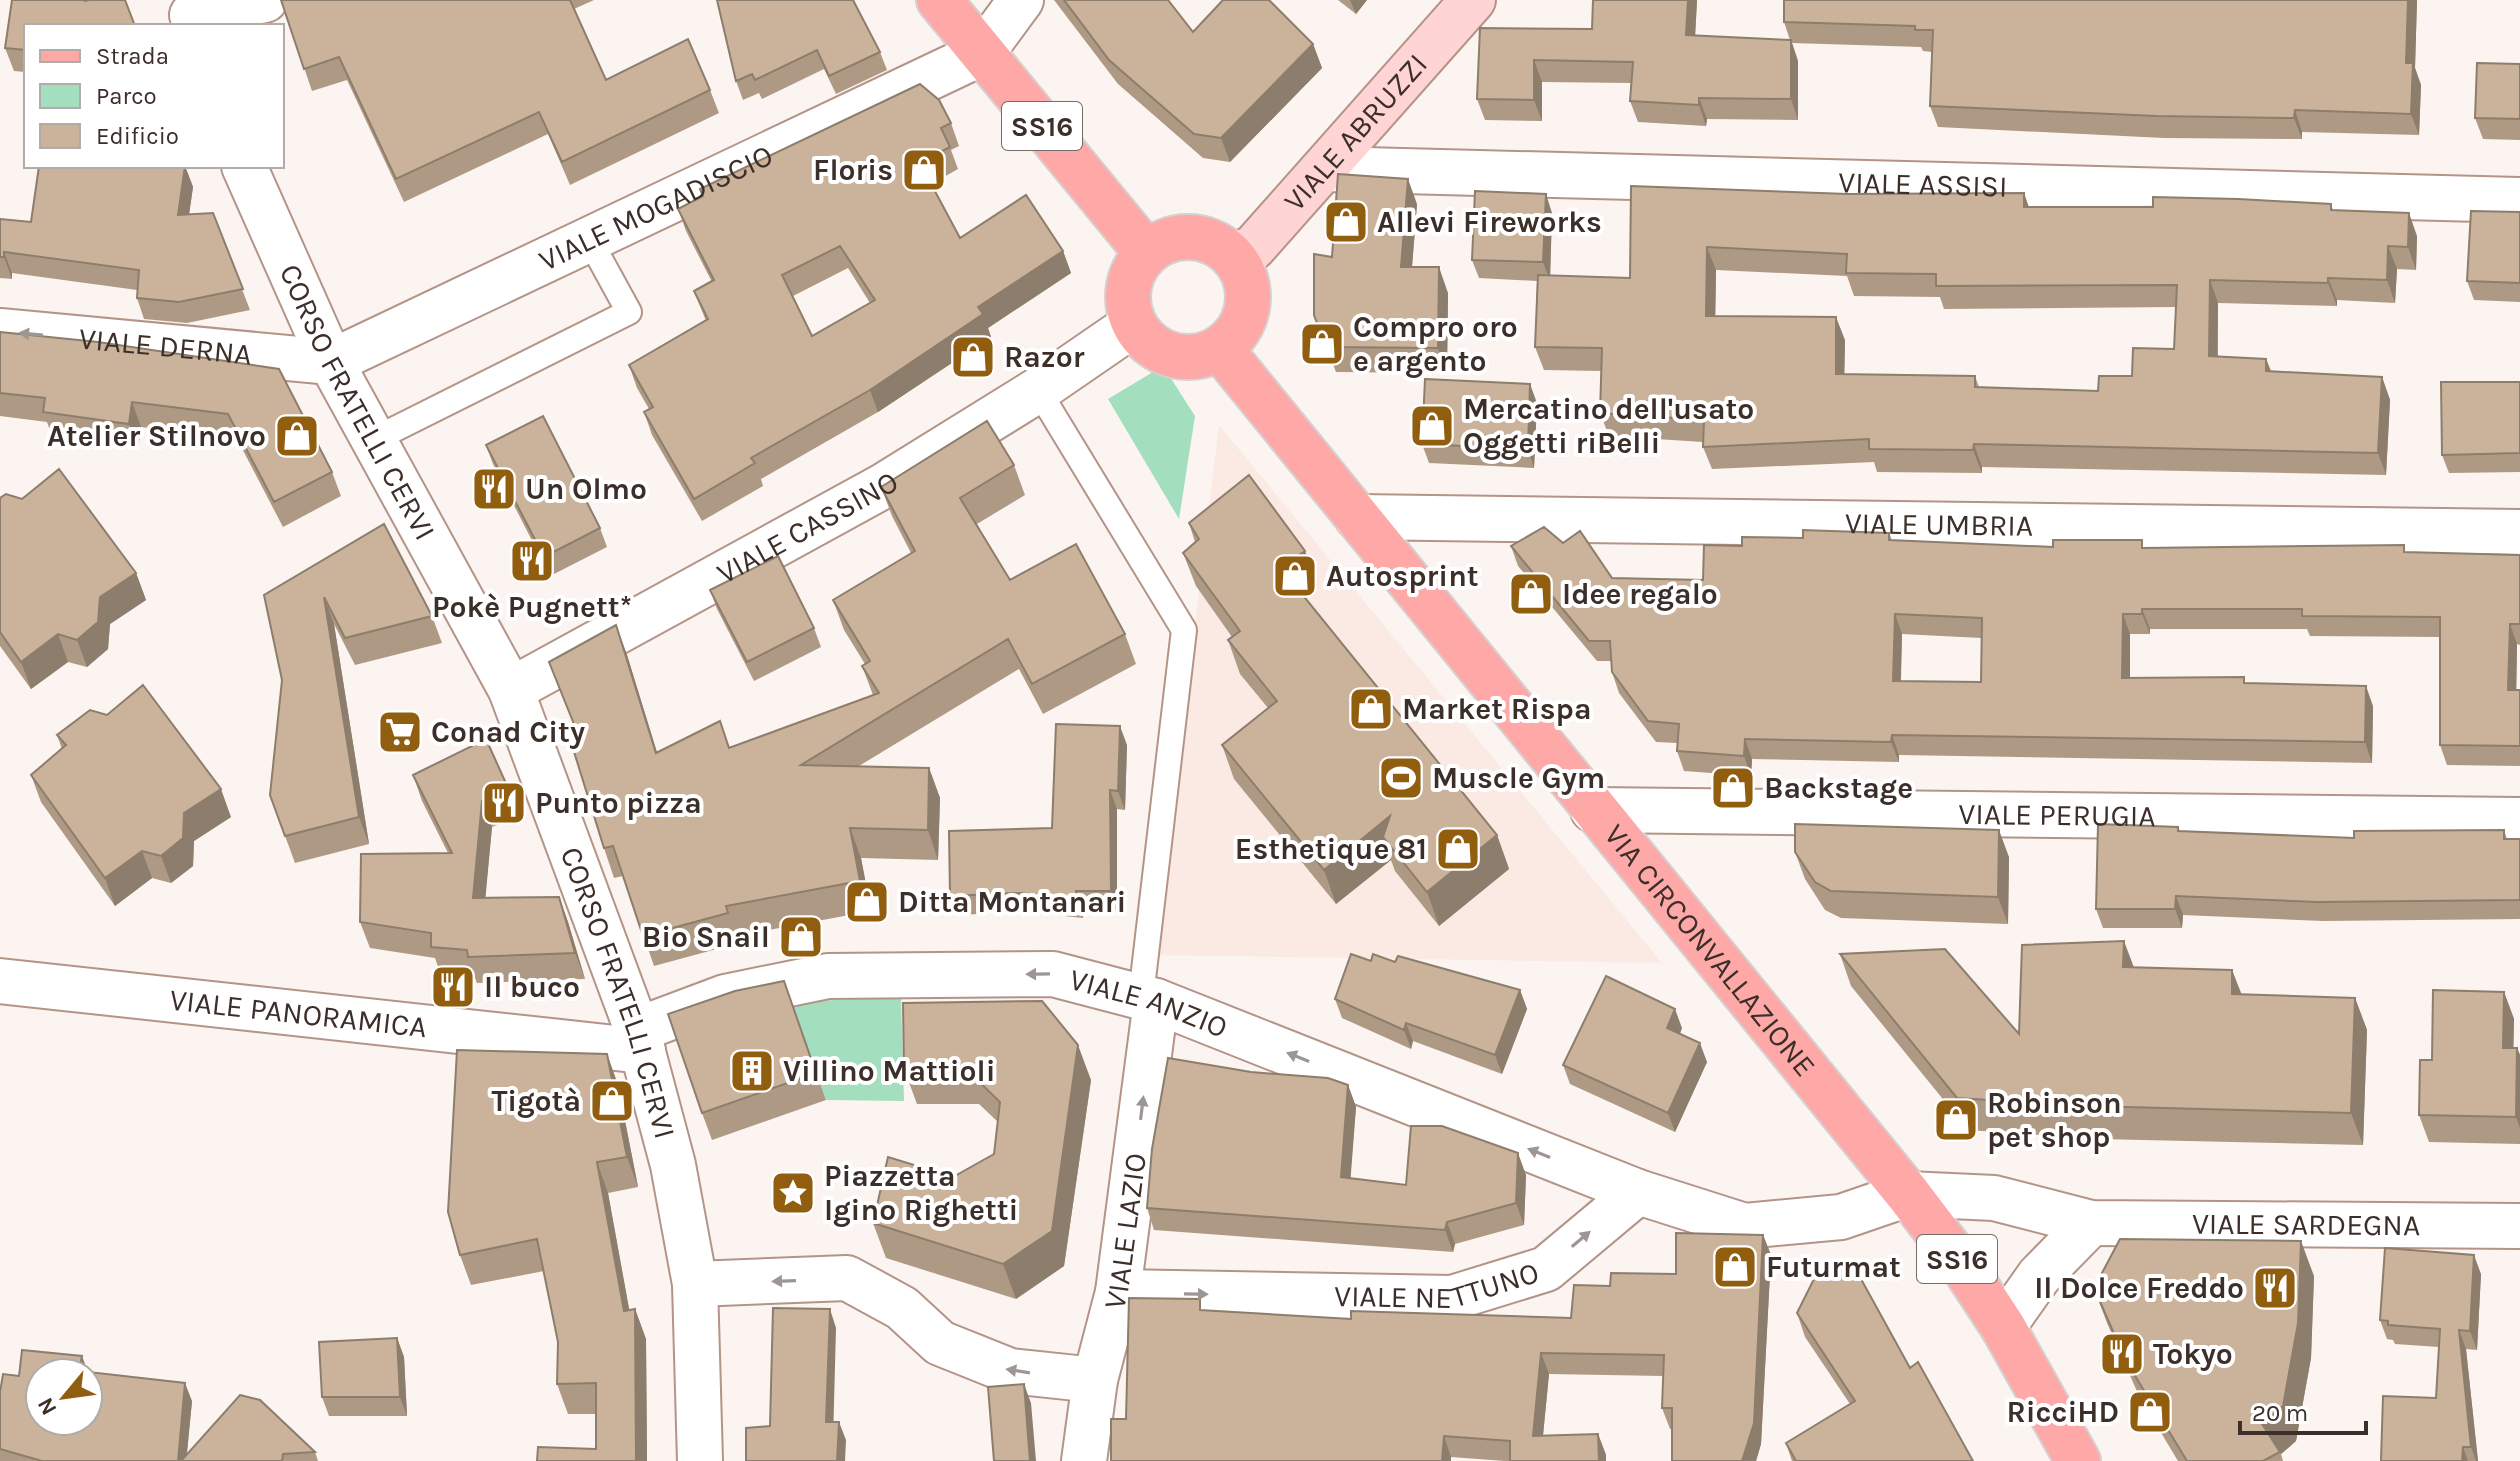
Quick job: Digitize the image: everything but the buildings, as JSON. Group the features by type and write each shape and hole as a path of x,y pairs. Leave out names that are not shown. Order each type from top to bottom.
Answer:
{"main road":[{"name":"SS16","path":"939,0 1146,252"},
{"path":"1181,236 1200,237 1233,256 1244,274 1249,294 1246,314 1237,333 1223,347 1204,355 1183,357 1164,352 1146,341 1134,324 1128,305 1128,285 1146,252 1163,241 1181,236"},
{"name":"VIA CIRCONVALLAZIONE","path":"1223,347 1227,357 1593,810 1908,1194 1965,1269 2003,1327 2078,1461"}],"street":[{"path":"192,14 265,0"},
{"path":"982,53 1021,0"},
{"name":"VIALE ABRUZZI","path":"1233,256 1253,248 1327,169 1473,0"},
{"name":"VIALE MOGADISCIO","path":"331,362 982,53"},
{"name":"CORSO FRATELLI CERVI","path":"245,168 331,362 511,690 640,1040 673,1165 695,1284 700,1461"},
{"name":"VIALE ASSISI","path":"1327,169 2520,200"},
{"name":"VIALE CASSINO","path":"511,690 885,485 1038,390 1134,324"},
{"name":"VIALE DERNA","path":"0,331 331,362"},
{"name":"VIALE UMBRIA","path":"1357,517 2520,532"},
{"name":"VIALE PERUGIA","path":"1593,810 2520,820"},
{"name":"VIALE ANZIO","path":"640,1040 725,997 828,976 1053,974 1148,998 1638,1192"},
{"name":"VIALE PANORAMICA","path":"0,981 640,1040"},
{"name":"VIALE LAZIO","path":"1084,1461 1095,1380 1118,1292 1148,998"},
{"path":"1638,1192 1745,1226 1841,1217 1908,1194"},
{"name":"VIALE NETTUNO","path":"1118,1292 1452,1298 1546,1269 1638,1192"},
{"name":"VIALE SARDEGNA","path":"1908,1194 1994,1198 2091,1223 2520,1226"},
{"path":"2003,1327 2039,1276 2091,1223"},
{"path":"695,1284 847,1278 902,1308 940,1343 1010,1371 1095,1380"}],"lane":[{"path":"375,439 629,312 589,239"},
{"path":"1038,390 1184,630 1148,998"}],"shaded area":[{"path":"1219,425 1662,963 1155,955"}],"green space":[{"path":"1163,366 1195,416 1179,519 1108,399"},
{"path":"901,997 904,1101 826,1100 792,1002"}],"place":[{"name":"Floris","path":"924,170"},
{"name":"Allevi Fireworks","path":"1346,222"},
{"name":"Compro oro e argento","path":"1322,344"},
{"name":"Razor","path":"973,357"},
{"name":"Mercatino dell'usato Oggetti riBelli","path":"1432,426"},
{"name":"Atelier Stilnovo","path":"297,436"},
{"name":"Un Olmo","path":"494,489"},
{"name":"Pokè Pugnett*","path":"532,561"},
{"name":"Autosprint","path":"1295,576"},
{"name":"Idee regalo","path":"1531,594"},
{"name":"Market Rispa","path":"1371,709"},
{"name":"Conad City","path":"400,732"},
{"name":"Muscle Gym","path":"1401,778"},
{"name":"Backstage","path":"1733,788"},
{"name":"Punto pizza","path":"504,803"},
{"name":"Esthetique 81","path":"1458,849"},
{"name":"Ditta Montanari","path":"867,902"},
{"name":"Bio Snail","path":"801,937"},
{"name":"Il buco","path":"453,987"},
{"name":"Villino Mattioli","path":"752,1071"},
{"name":"Tigotà","path":"612,1101"},
{"name":"Robinson pet shop","path":"1956,1120"},
{"name":"Piazzetta Igino Righetti","path":"793,1193"},
{"name":"Futurmat","path":"1735,1267"},
{"name":"Il Dolce Freddo","path":"2275,1288"},
{"name":"Tokyo","path":"2122,1354"},
{"name":"RicciHD","path":"2150,1412"}]}
